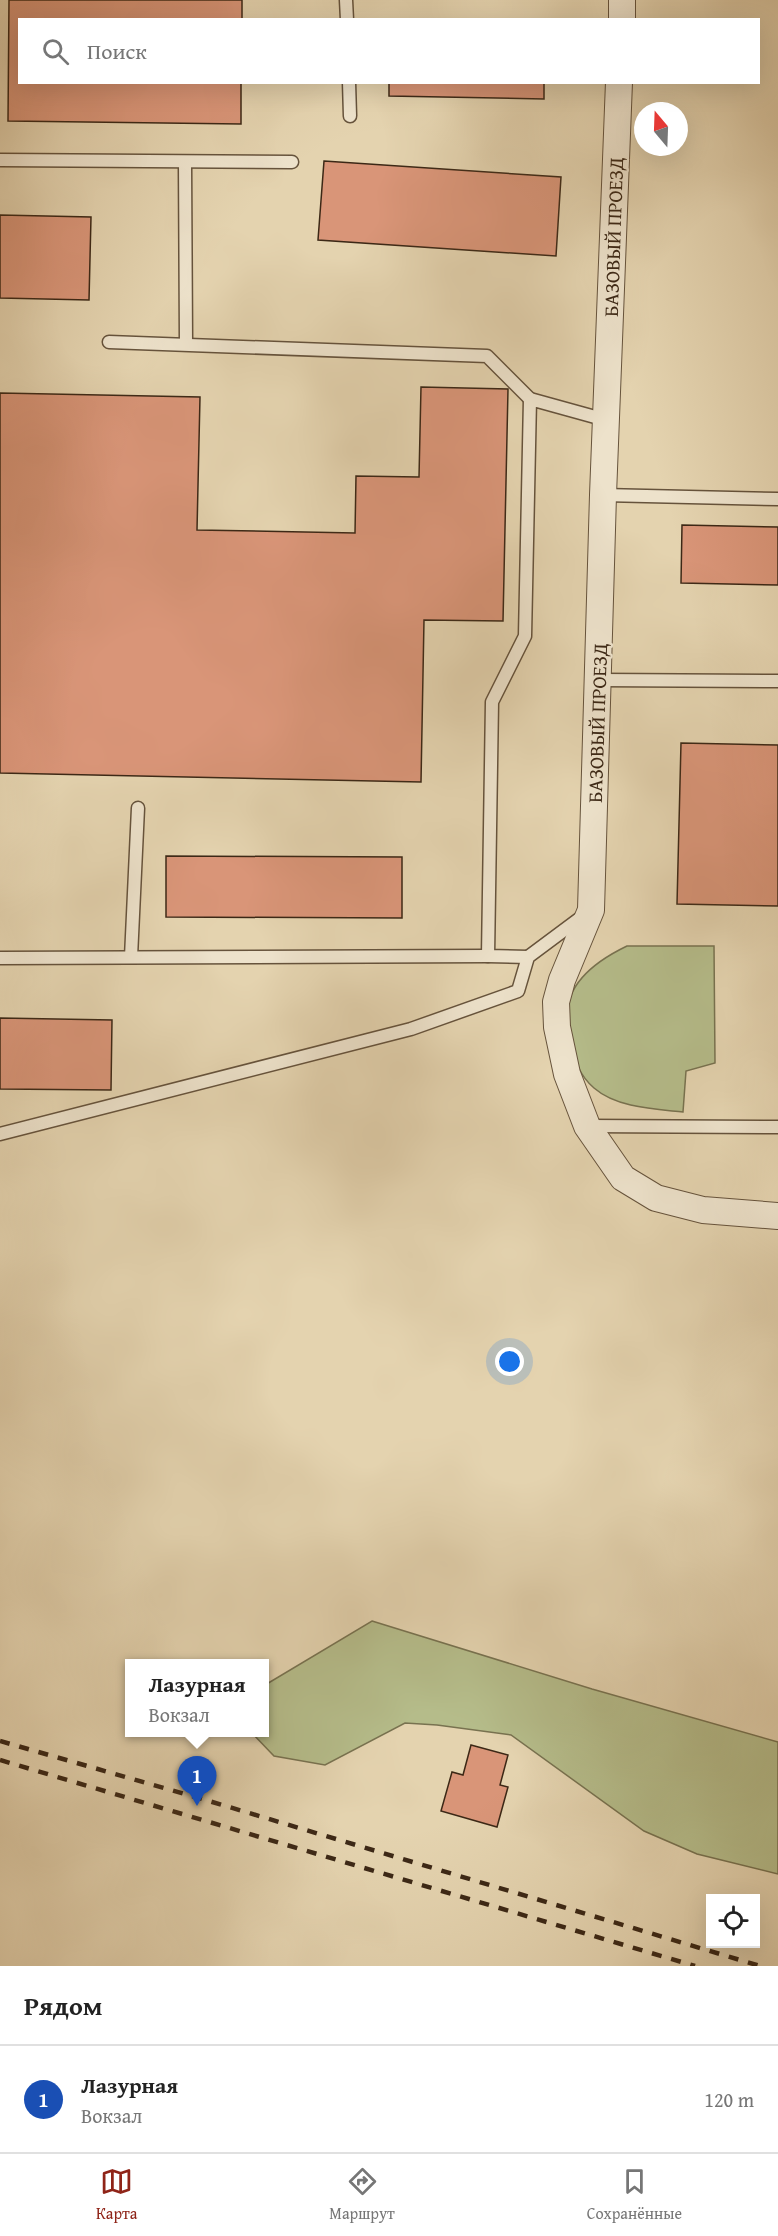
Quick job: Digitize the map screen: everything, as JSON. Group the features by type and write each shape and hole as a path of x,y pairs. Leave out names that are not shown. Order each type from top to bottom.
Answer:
{"street":[{"path":"622,0 622,18"},
{"name":"БАЗОВЫЙ ПРОЕЗД","path":"619,84 603,495 591,910 570,957 555,1002 561,1051 587,1126 623,1178 656,1198 703,1210 778,1216"}],"lane":[{"path":"346,0 347,18"},
{"path":"349,84 350,116"},
{"path":"0,160 292,162"},
{"path":"185,162 186,343"},
{"path":"109,342 186,343 488,356 530,399 606,420"},
{"path":"488,956 492,702 525,636 530,399"},
{"path":"603,495 778,499"},
{"path":"599,680 778,681"},
{"path":"131,957 138,808"},
{"path":"0,1134 411,1029 518,991 528,957 591,910"},
{"path":"0,958 528,957"},
{"path":"587,1126 778,1127"}],"green space":[{"path":"627,946 714,946 715,1063 686,1071 683,1112 625,1104 603,1095 589,1083 577,1063 567,1017 572,993 586,973"},
{"path":"372,1621 592,1689 778,1742 778,1874 697,1854 644,1831 511,1735 405,1723 325,1765 274,1756 256,1737 269,1737 269,1683"}],"building":[{"path":"9,0 242,0 242,18 18,18 18,84 241,84 241,124 8,121"},
{"path":"389,84 544,84 544,99 389,96"},
{"path":"324,161 561,177 556,256 318,240"},
{"path":"0,215 91,217 89,300 0,298"},
{"path":"421,387 508,389 503,621 424,620 421,782 0,773 0,393 200,397 197,530 355,533 356,476 419,477"},
{"path":"682,525 778,527 778,585 681,583"},
{"path":"681,743 778,745 778,906 677,904"},
{"path":"166,856 402,857 402,918 166,917"},
{"path":"0,1018 112,1020 111,1090 0,1089"},
{"path":"471,1745 508,1755 500,1785 508,1787 497,1827 441,1811 452,1772 463,1775"}],"railway":[{"path":"0,1741 199,1798 760,1966"},
{"path":"0,1760 695,1966"}],"place":[{"name":"Лазурная","path":"197,1806"}]}
